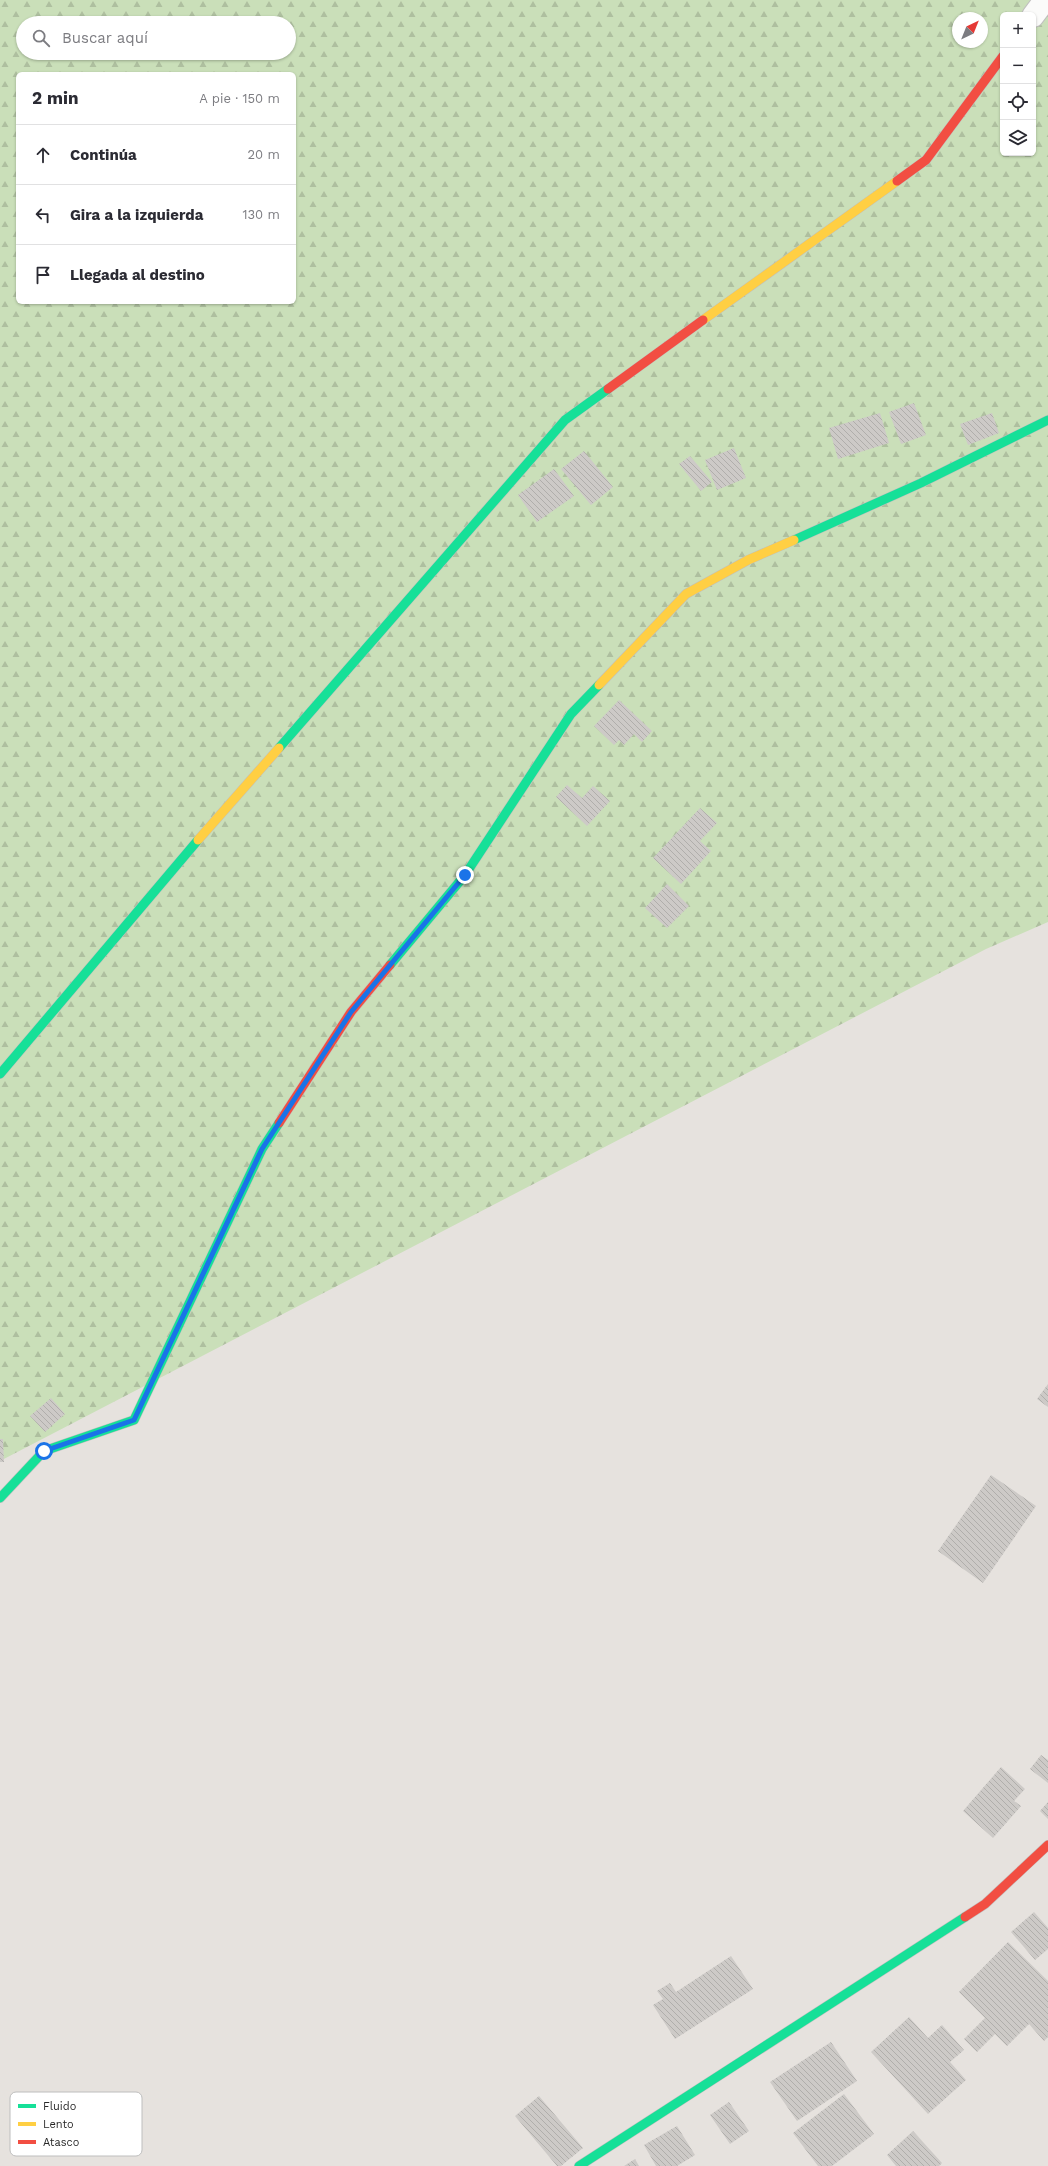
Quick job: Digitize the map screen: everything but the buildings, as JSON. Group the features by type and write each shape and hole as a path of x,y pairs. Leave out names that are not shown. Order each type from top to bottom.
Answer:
{"street":[{"path":"1036,12 1045,0"},
{"path":"0,1074 170,872 565,420 926,160 1000,60"},
{"path":"0,1498 44,1451 134,1420 262,1149 351,1012 465,875 571,714 686,594 748,560 921,483 1048,420"},
{"path":"579,2166 984,1904 1048,1845"}],"green space":[{"path":"0,0 1048,0 1048,922 986,949 0,1461"}],"traffic: fast":[{"path":"279,748 565,420 608,389"},
{"path":"794,540 921,483 1048,420"},
{"path":"390,965 465,875 571,714 599,685"},
{"path":"0,1074 198,840"},
{"path":"0,1498 44,1451 134,1420 262,1149 279,1123"},
{"path":"579,2166 965,1917"}],"traffic: slow":[{"path":"703,320 897,181"},
{"path":"599,685 686,594 748,560 794,540"},
{"path":"198,840 279,748"}],"traffic: jam":[{"path":"897,181 926,160 1000,60"},
{"path":"608,389 703,320"},
{"path":"279,1123 351,1012 390,965"},
{"path":"965,1917 985,1904 1048,1845"}],"route":[{"path":"44,1451 134,1420 262,1149 351,1012 465,875"}]}
